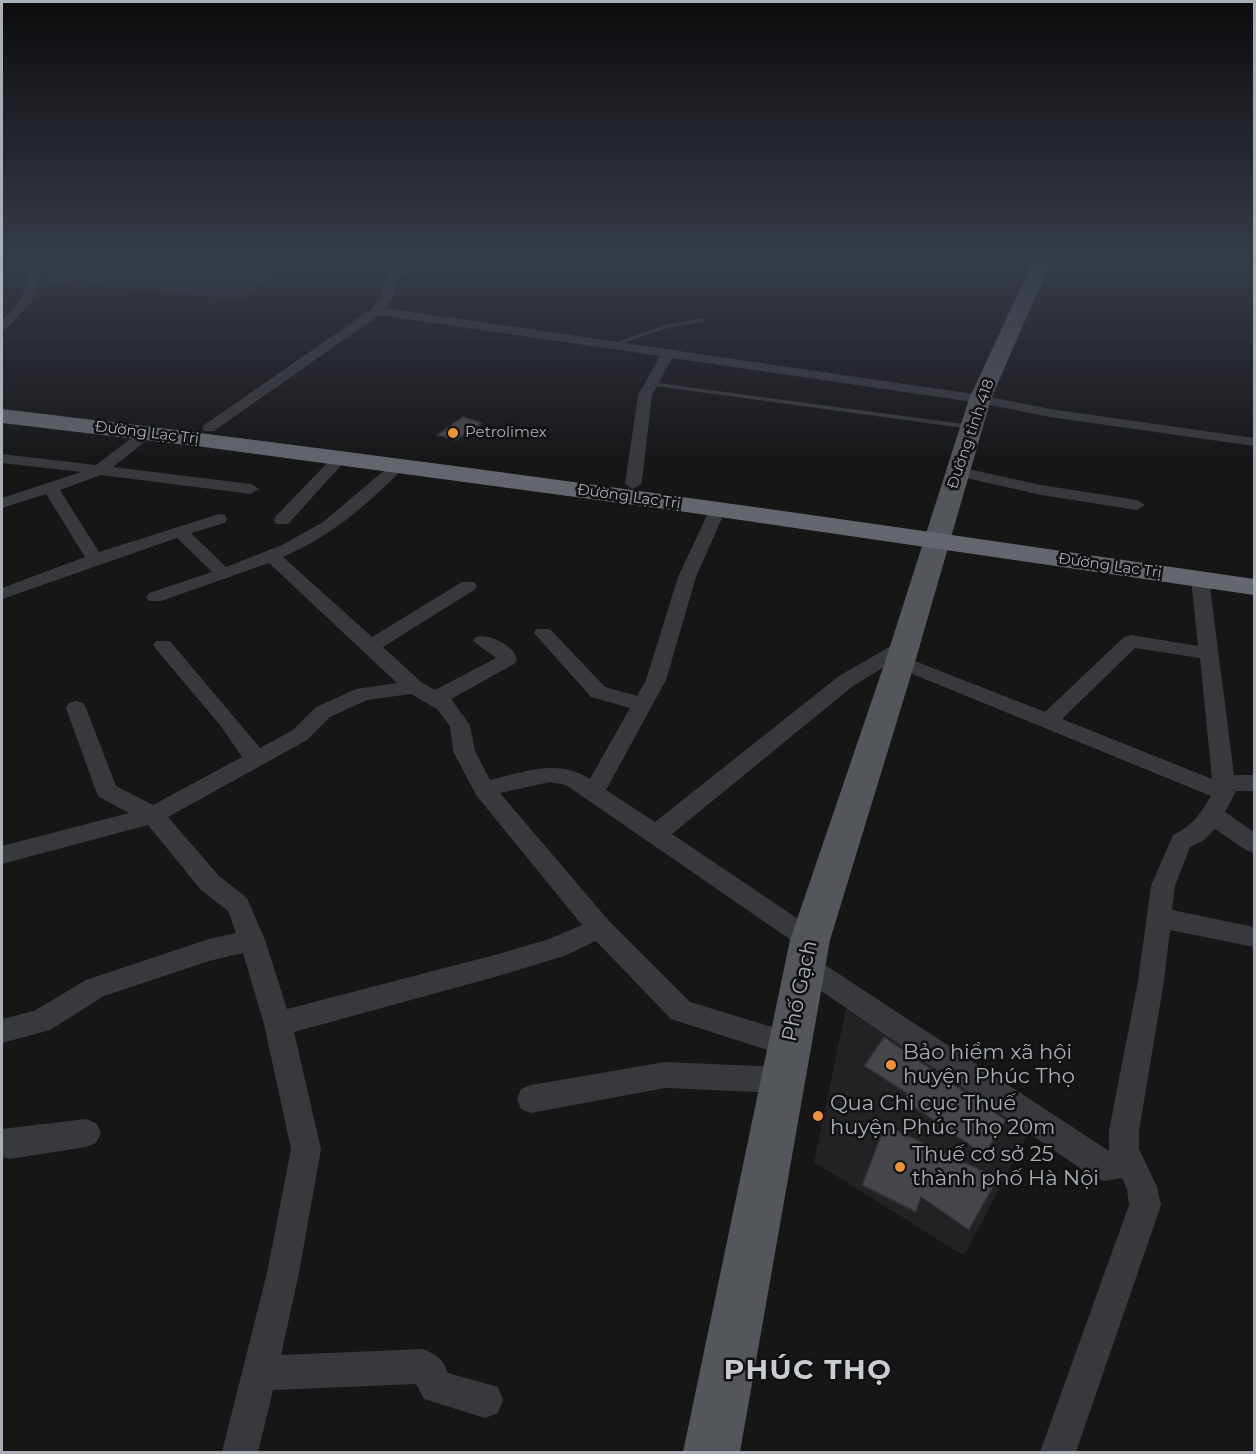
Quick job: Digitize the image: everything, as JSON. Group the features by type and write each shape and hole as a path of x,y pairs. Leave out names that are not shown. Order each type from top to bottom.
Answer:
{"highway":[{"name":"Đường Lạc Trị","path":"2,403 633,484 1254,587"},
{"name":"Đường Lạc Trị","path":"2,416 340,458 718,509 1254,573"}],"main road":[{"name":"Đường tỉnh 418","path":"937,534 959,472 980,399 1011,331"},
{"name":"Phố Gạch","path":"711,1452 807,953 902,654 937,534"}],"street":[{"path":"209,429 349,331"},
{"path":"520,331 980,399 1050,413 1254,442"},
{"path":"633,484 638,465 638,439 644,402 650,384 668,353"},
{"path":"2,503 100,471 147,433"},
{"path":"2,458 251,489"},
{"path":"282,520 340,458"},
{"path":"154,597 272,556 329,525 398,466"},
{"path":"959,472 1041,490 1137,505"},
{"path":"50,487 95,559"},
{"path":"594,791 644,705 667,651 687,577 718,509"},
{"path":"2,594 95,559 219,519"},
{"path":"180,531 223,573"},
{"path":"272,556 414,687 444,704 460,725 464,752 484,789 600,928 681,1011 785,1062"},
{"path":"484,789 550,774 573,778 656,834 807,953 1104,1166 1118,1165 1124,1150 1124,1131 1151,981 1163,886 1181,841 1196,834 1212,815 1225,788 1200,579"},
{"path":"371,646 468,586"},
{"path":"543,633 598,692 644,705"},
{"path":"435,699 507,660 507,656 483,641"},
{"path":"1048,721 1131,641 1210,654"},
{"path":"163,645 227,720 246,748 257,757"},
{"path":"656,834 846,681 902,654 1048,721 1225,788 1254,783"},
{"path":"2,855 153,815 300,735 323,711 363,694 414,687"},
{"path":"76,708 107,790 153,815 210,884 238,905 252,940 279,1024 306,1149 283,1273 240,1452"},
{"path":"1212,815 1254,844"},
{"path":"1159,917 1254,937"},
{"path":"279,1024 555,948 600,928"},
{"path":"2,1031 40,1021 95,988 209,950 252,940"},
{"path":"531,1099 665,1075 785,1062"},
{"path":"2,1143 10,1144 86,1133"},
{"path":"1058,1452 1145,1205 1142,1187 1124,1150"},
{"path":"260,1373 423,1366 432,1375 436,1387 485,1400"}],"lane":[{"path":"615,344 652,331"},
{"path":"650,384 971,427"}],"shaded area":[{"path":"847,1005 1031,1128 964,1256 814,1162"}],"building":[{"path":"463,417 482,423 456,440 437,435"},
{"path":"884,1037 1006,1120 984,1155 904,1100 908,1094 864,1066"},
{"path":"885,1125 998,1178 969,1230 921,1197 916,1212 862,1185"}],"place":[{"name":"Petrolimex","path":"453,433"},
{"name":"Bảo hiểm xã hội huyện Phúc Thọ","path":"891,1065"},
{"name":"Qua Chi cục Thuế huyện Phúc Thọ 20m","path":"818,1116"},
{"name":"Thuế cơ sở 25 thành phố Hà Nội","path":"900,1167"}],"district":[{"name":"PHÚC THỌ","path":"808,1371"}]}
